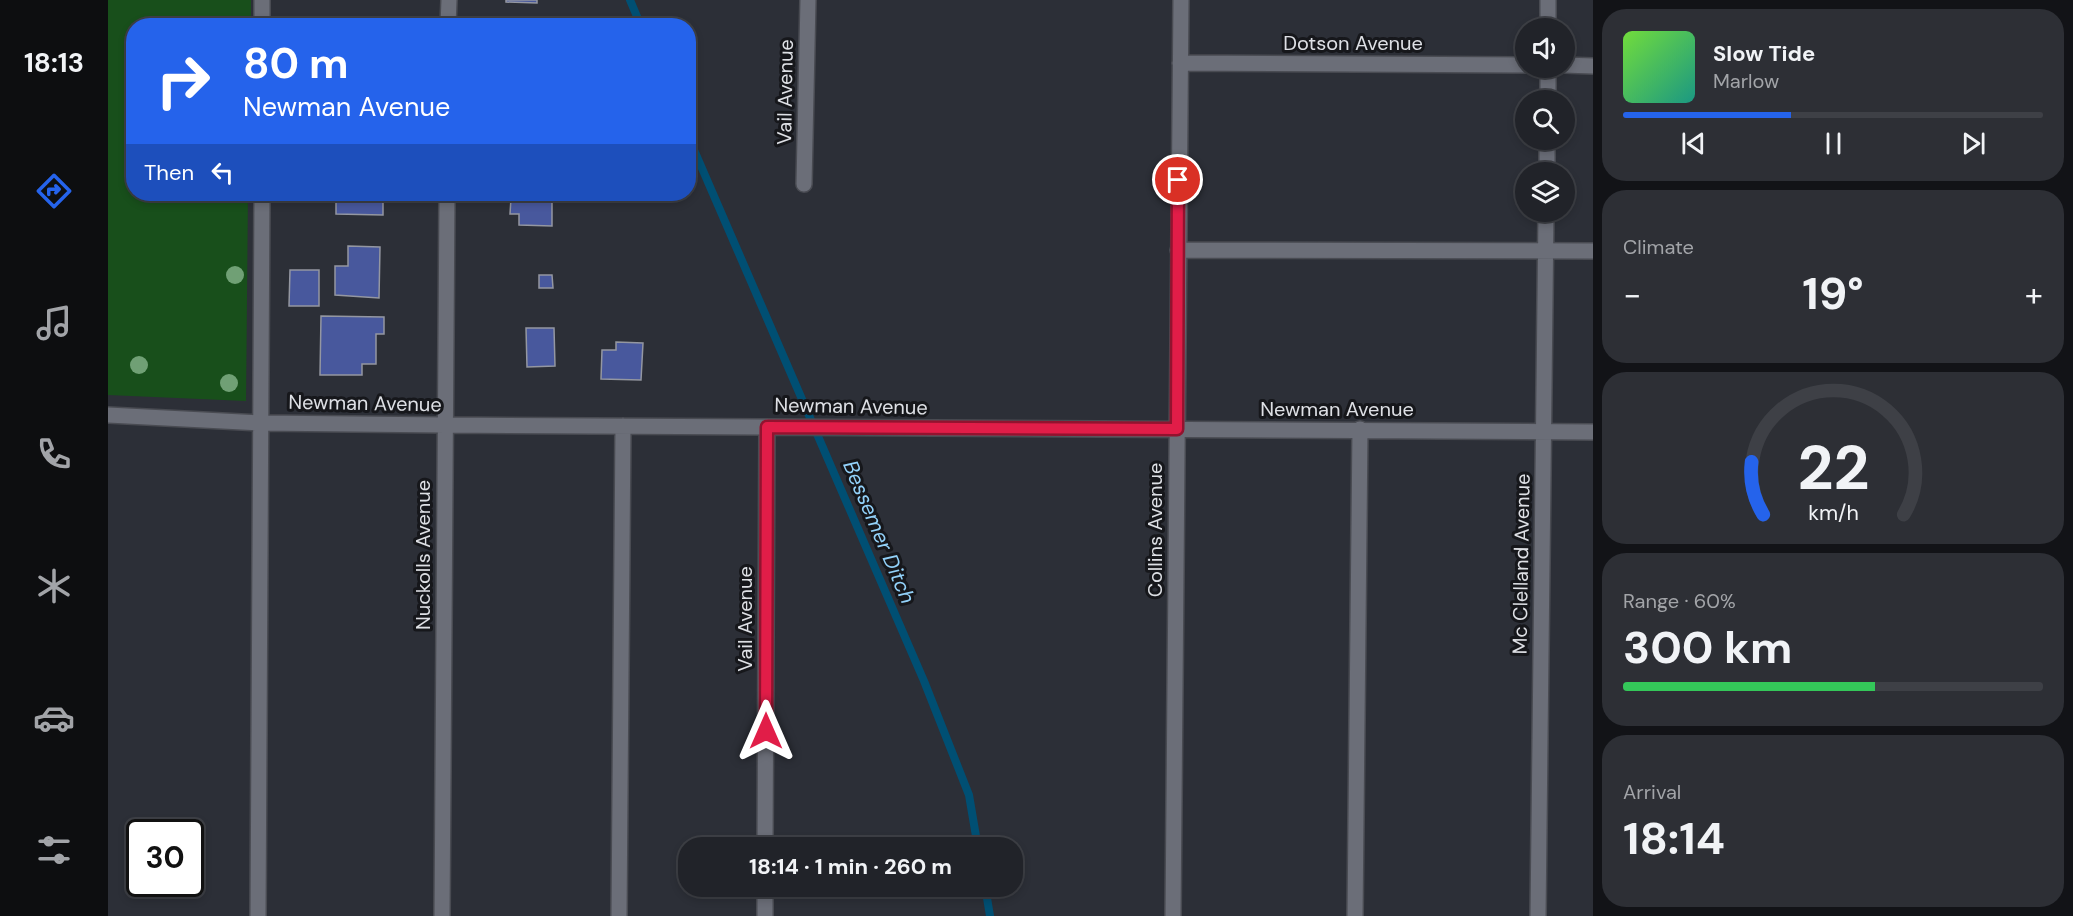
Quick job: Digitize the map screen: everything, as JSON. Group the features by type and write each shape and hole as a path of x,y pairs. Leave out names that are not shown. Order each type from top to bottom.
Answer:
{"street":[{"path":"262,0 262,18"},
{"path":"448,18 449,0"},
{"name":"Vail Avenue","path":"804,184 808,0"},
{"name":"Collins Avenue","path":"1173,916 1181,0"},
{"path":"1548,0 1548,18"},
{"name":"Dotson Avenue","path":"1180,63 1515,65"},
{"path":"1575,65 1593,66"},
{"path":"258,916 262,201"},
{"name":"Nuckolls Avenue","path":"442,916 447,201"},
{"name":"Mc Clelland Avenue","path":"1538,916 1546,222"},
{"path":"1178,250 1593,250"},
{"name":"Newman Avenue","path":"108,415 261,423 1593,432"},
{"path":"618,916 623,426"},
{"name":"Vail Avenue","path":"765,837 767,427"},
{"path":"1355,916 1360,429"},
{"path":"765,897 765,916"}],"green space":[{"path":"108,0 251,0 251,18 126,18 126,201 248,201 246,401 108,395"}],"building":[{"path":"506,0 537,0 537,3 506,2"},
{"path":"282,17 318,17 318,18"},
{"path":"336,201 383,201 383,215 336,214"},
{"path":"511,201 552,201 552,226 519,225 519,214 510,214"},
{"path":"348,246 380,247 379,298 335,295 335,266 348,266"},
{"path":"290,270 319,270 319,306 289,306"},
{"path":"539,275 552,275 553,288 539,288"},
{"path":"321,316 384,317 384,334 376,334 376,364 362,364 362,375 320,375"},
{"path":"526,328 554,328 555,366 527,367"},
{"path":"616,342 643,343 641,380 601,379 602,350 616,350"}],"waterway":[{"name":"Bessemer Ditch","path":"630,0 638,18"},
{"name":"Bessemer Ditch","path":"696,154 924,681 969,795 976,837"},
{"name":"Bessemer Ditch","path":"987,897 990,916"}],"route":[{"path":"766,731 767,427 1177,429 1178,180"}]}
